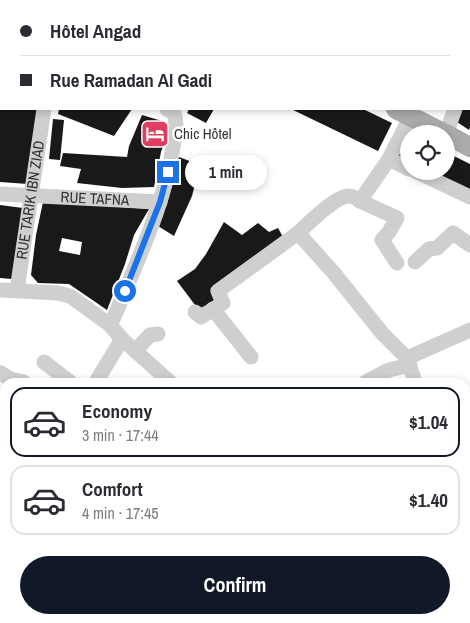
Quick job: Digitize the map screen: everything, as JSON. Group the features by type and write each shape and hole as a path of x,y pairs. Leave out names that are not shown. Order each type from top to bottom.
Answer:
{"main road":[{"path":"403,113 428,125"},
{"path":"455,139 470,147"}],"street":[{"name":"RUE TARIK IBN ZIAD","path":"17,290 44,110"},
{"path":"110,325 160,202 172,157 175,136 176,120 174,113 170,110"},
{"path":"449,125 455,110"},
{"path":"360,200 389,159 403,113"},
{"path":"389,159 400,164"},
{"path":"434,180 470,197"},
{"name":"RUE TAFNA","path":"0,194 160,202"},
{"path":"195,312 201,317 223,303 218,291 298,234 337,200 349,196 397,218 382,240 397,262"},
{"path":"416,262 429,249 437,248 453,232 470,245"},
{"path":"298,234 333,272 408,362 414,378"},
{"path":"0,290 58,293 70,296 110,325 122,339 165,378"},
{"path":"213,309 251,357"},
{"path":"374,378 470,330"},
{"path":"135,351 150,335 158,334"},
{"path":"98,378 122,339"},
{"path":"44,362 65,378"}],"building":[{"path":"0,110 41,110 28,184 0,182"},
{"path":"59,110 131,110 114,136 58,114"},
{"path":"188,110 213,110 206,123 187,113"},
{"path":"293,110 365,110 392,123 378,151"},
{"path":"462,110 470,110 469,130 454,120 459,117"},
{"path":"142,115 162,121 159,134 167,135 161,152 154,187 122,188 77,183 81,169 60,166 63,153 127,157 129,146"},
{"path":"53,119 64,120 60,160 49,159"},
{"path":"400,145 400,158 393,154"},
{"path":"455,156 470,164 470,192 446,180 455,180"},
{"path":"179,157 200,165 192,196 174,236 158,226 167,204"},
{"path":"43,202 149,209 134,235 107,310 69,284 38,283 31,275 36,235","holes":["62,238 82,242 80,255 59,251"]},
{"path":"0,205 23,208 12,279 0,278"},
{"path":"224,222 242,235 258,223 269,232 278,228 283,237 218,301 198,309 177,281 195,269"}],"place":[{"name":"Chic Hôtel","path":"155,134"}],"route":[{"path":"125,291 160,202 168,172"}]}
